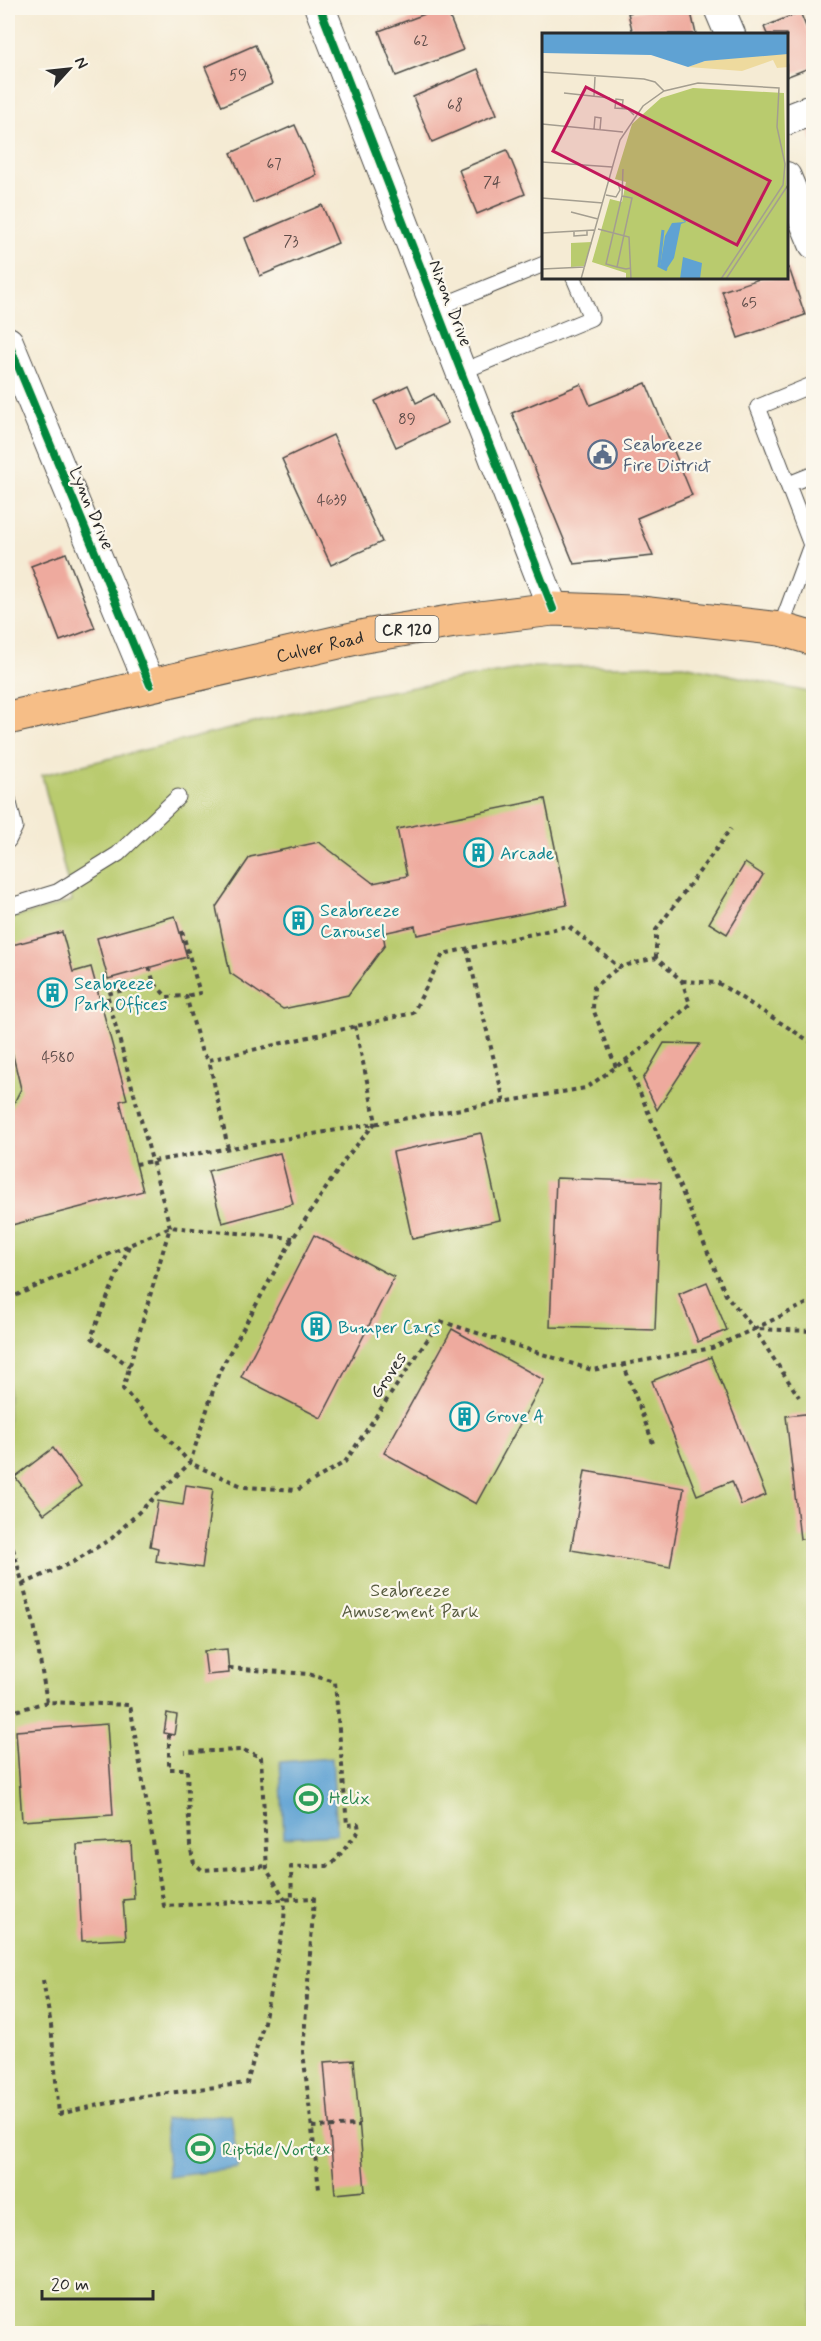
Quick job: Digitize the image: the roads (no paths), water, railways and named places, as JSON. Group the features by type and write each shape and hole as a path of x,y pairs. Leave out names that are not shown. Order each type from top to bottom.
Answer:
{"main road":[{"name":"Culver Road","path":"8,718 365,636 455,621 553,609 632,612 780,629 813,639"}],"street":[{"name":"Nixon Drive","path":"320,8 553,609"},
{"path":"719,8 730,33"},
{"path":"788,119 813,109"},
{"path":"788,182 813,244"},
{"name":"Lynn Drive","path":"8,342 150,685"}],"lane":[{"path":"436,308 542,264"},
{"path":"461,372 591,318 574,279"},
{"path":"780,629 811,545 758,407 813,384"},
{"path":"789,484 813,474"},
{"path":"8,907 57,892 118,854 178,797"},
{"path":"8,800 15,827 8,841"}],"water":[{"name":"Helix","path":"332,1758 337,1834 284,1837 280,1762"},
{"name":"Riptide/Vortex","path":"231,2114 238,2168 169,2177 164,2120"}],"place":[{"name":"Seabreeze Fire District","path":"602,454"},
{"name":"Arcade","path":"479,853"},
{"name":"Seabreeze Carousel","path":"299,920"},
{"name":"Seabreeze Park Offices","path":"53,993"},
{"name":"Bumper Cars","path":"317,1327"},
{"name":"Grove A","path":"464,1416"},
{"name":"Helix","path":"308,1798"},
{"name":"Riptide/Vortex","path":"201,2149"}],"park label":[{"name":"Seabreeze Amusement Park","path":"410,1600"}]}
